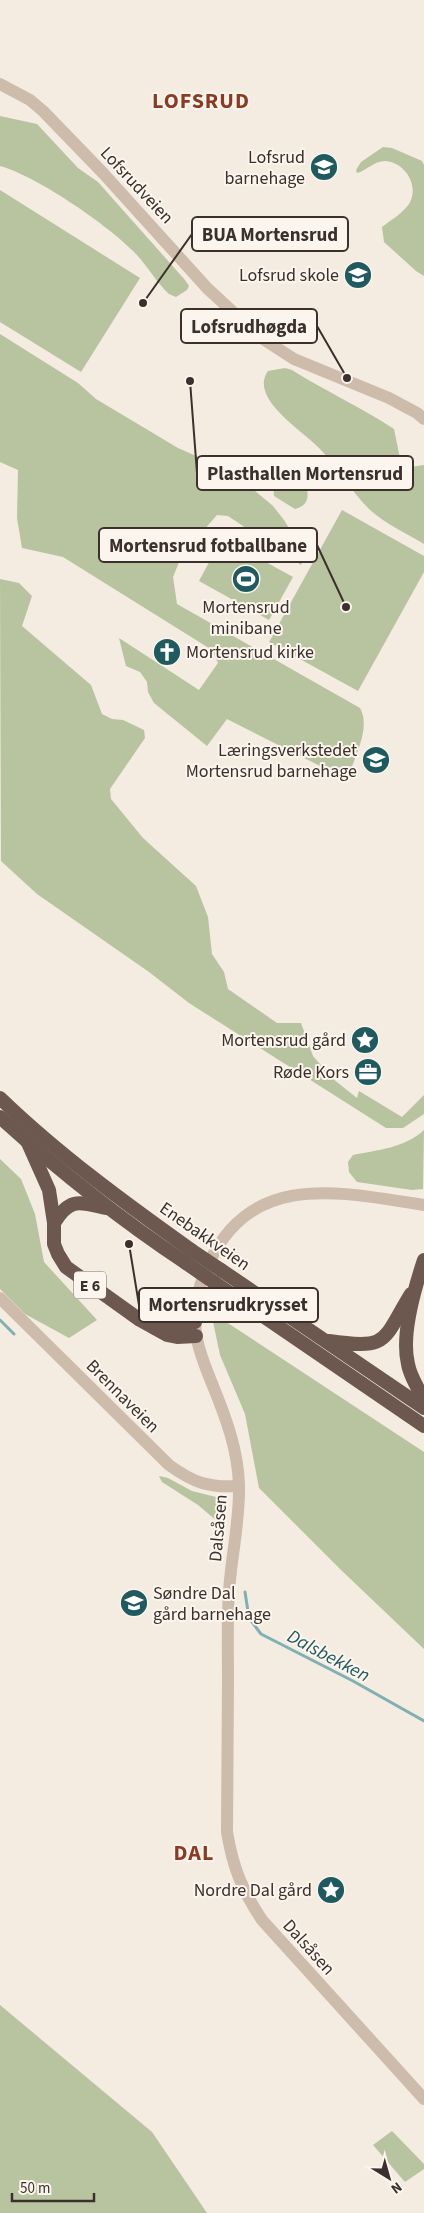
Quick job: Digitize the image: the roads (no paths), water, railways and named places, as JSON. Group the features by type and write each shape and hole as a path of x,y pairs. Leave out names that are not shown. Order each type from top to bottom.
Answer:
{"highway":[{"name":"Enebakkveien","path":"0,1098 36,1131 189,1256 215,1283 424,1426"},
{"name":"Enebakkveien","path":"0,1117 28,1143 110,1208 189,1256 221,1270 424,1408"},
{"name":"E 6","path":"28,1143 50,1194 55,1249 66,1267 155,1328 172,1337 196,1329"},
{"path":"54,1223 64,1208 74,1202 110,1208"},
{"path":"324,1340 356,1345 377,1342 393,1328 414,1289 424,1260"},
{"path":"414,1289 406,1340 406,1353 409,1369 424,1399"}],"street":[{"name":"Lofsrudveien","path":"0,84 30,100 43,111 103,173 207,288 260,337 294,359 397,402 424,419"},
{"name":"Dalsåsen","path":"424,1205 317,1192 292,1194 265,1204 238,1223 213,1254 198,1294 196,1329 230,1432 238,1466 239,1509 229,1593 228,1641 227,1832 232,1860 246,1896 262,1920 424,2099"},
{"name":"Brennaveien","path":"0,1298 170,1465 184,1475 205,1485 239,1486"}],"waterway":[{"path":"0,1320 14,1334"},
{"name":"Dalsbekken","path":"245,1592 249,1618 261,1634 353,1681 424,1721"}],"place":[{"name":"Lofsrud barnehage","path":"324,167"},
{"name":"Lofsrud skole","path":"358,275"},
{"name":"BUA Mortensrud","path":"143,303"},
{"name":"Lofsrudhøgda","path":"347,378"},
{"name":"Plasthallen Mortensrud","path":"190,381"},
{"name":"Mortensrud minibane","path":"246,579"},
{"name":"Mortensrud fotballbane","path":"346,607"},
{"name":"Mortensrud kirke","path":"167,652"},
{"name":"Læringsverkstedet Mortensrud barnehage","path":"376,760"},
{"name":"Mortensrud gård","path":"365,1040"},
{"name":"Røde Kors","path":"368,1072"},
{"name":"Mortensrudkrysset","path":"129,1244"},
{"name":"Søndre Dal gård barnehage","path":"134,1603"},
{"name":"Nordre Dal gård","path":"331,1890"}],"district":[{"name":"LOFSRUD","path":"201,100"},
{"name":"DAL","path":"194,1852"}]}
